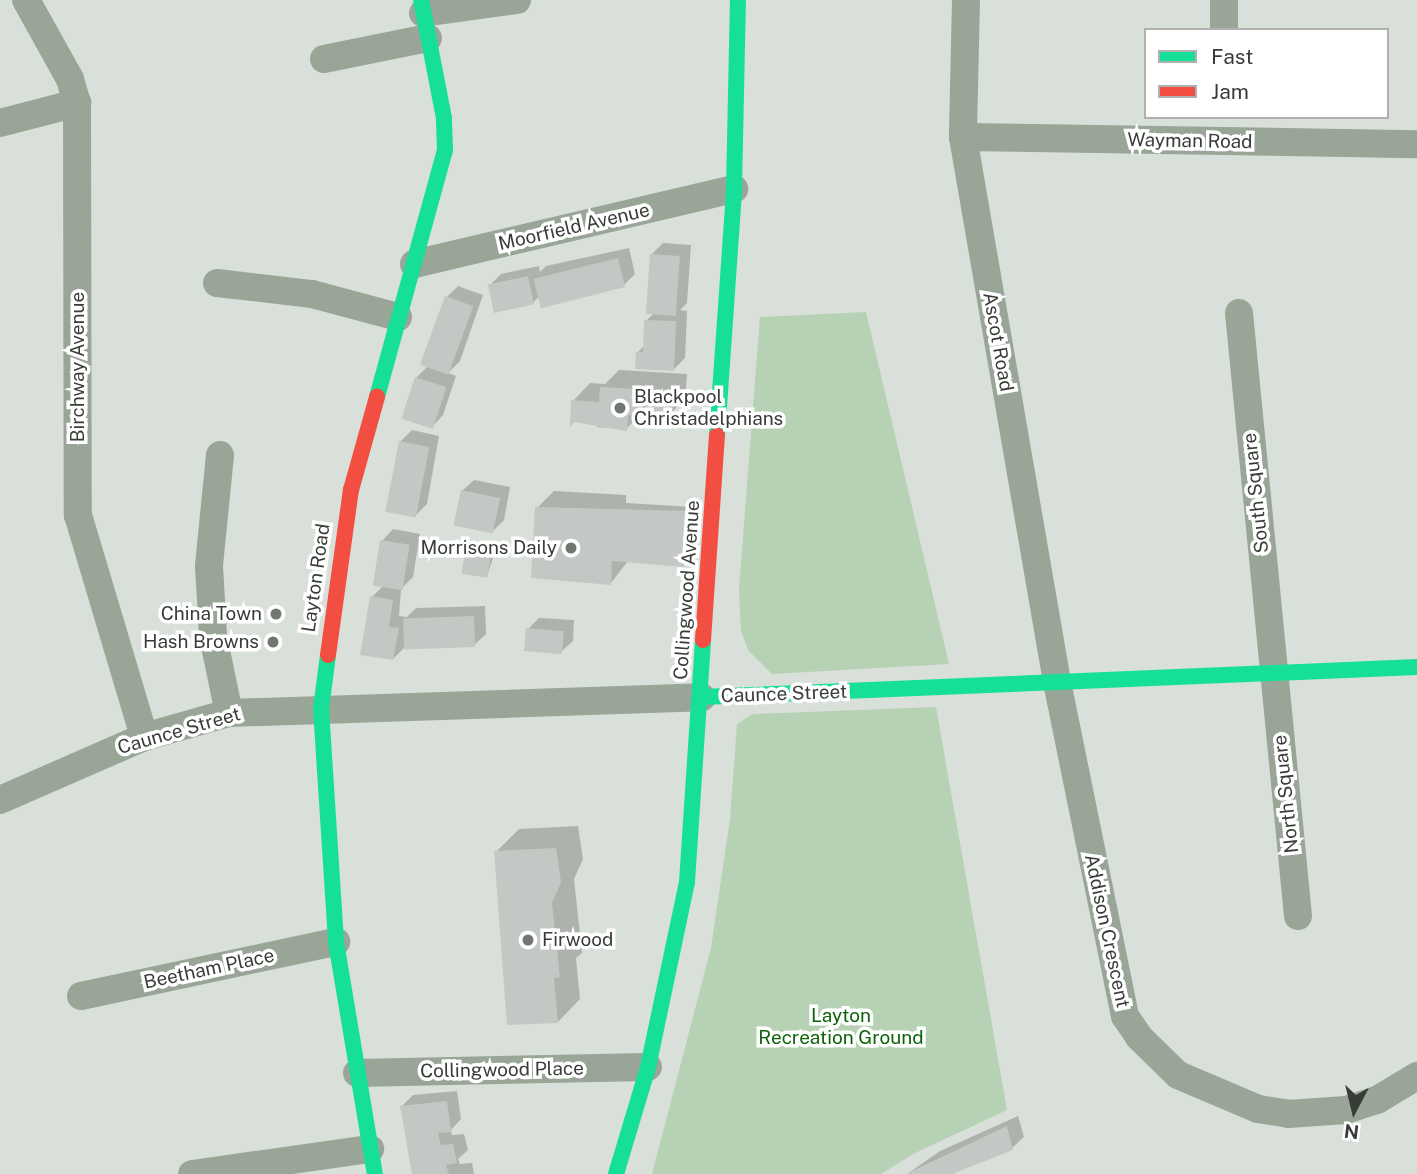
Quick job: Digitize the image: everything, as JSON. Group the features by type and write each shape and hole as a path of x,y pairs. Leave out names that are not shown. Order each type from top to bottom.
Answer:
{"street":[{"name":"Birchway Avenue","path":"26,0 70,79 77,103 78,515 144,737"},
{"path":"324,59 424,17 517,0"},
{"name":"Collingwood Avenue","path":"616,1174 648,1068 687,882 702,697 734,189 738,0"},
{"name":"Ascot Road","path":"966,0 963,137 1057,682"},
{"path":"1224,0 1224,28"},
{"name":"Layton Road","path":"372,1161 336,942 321,709 351,490 444,150 443,118 424,17"},
{"path":"0,123 77,103"},
{"name":"Wayman Road","path":"963,137 1222,129 1417,144"},
{"name":"Moorfield Avenue","path":"414,264 734,189"},
{"path":"217,282 312,294 398,317"},
{"name":"South Square","path":"1239,313 1274,672"},
{"path":"220,455 209,566 213,636 229,713"},
{"name":"Caunce Street","path":"0,800 144,737 229,713 702,697 1417,667"},
{"name":"North Square","path":"1274,672 1298,916"},
{"name":"Addison Crescent","path":"1057,682 1116,991 1125,1016 1139,1037 1178,1075 1203,1089 1258,1109 1288,1114 1346,1110 1377,1100 1417,1076"},
{"name":"Beetham Place","path":"81,996 336,942"},
{"name":"Collingwood Place","path":"357,1073 648,1068"},
{"path":"192,1174 372,1161"}],"green space":[{"path":"866,312 949,664 772,674 748,650 741,631 739,589 760,317"},
{"name":"Layton Recreation Ground","path":"936,707 1007,1110 913,1154 881,1174 652,1174 711,948 730,819 737,724 753,714"}],"building":[{"path":"650,254 680,256 676,316 646,314"},
{"path":"618,258 625,287 541,308 534,279"},
{"path":"528,276 534,304 494,313 488,285"},
{"path":"445,296 473,306 448,375 420,365"},
{"path":"644,320 676,321 674,371 635,369 636,352 643,352"},
{"path":"415,377 446,387 433,429 401,419"},
{"name":"Blackpool Christadelphians","path":"600,387 670,391 669,418 628,415 627,431 574,422 570,428 571,400 599,402"},
{"path":"399,441 429,447 416,518 385,512"},
{"path":"461,490 500,498 493,534 454,525"},
{"path":"535,507 688,511 684,567 612,561 611,585 531,578"},
{"path":"380,540 410,545 402,590 373,585"},
{"path":"465,552 491,556 487,578 462,574"},
{"path":"370,596 393,600 389,627 399,628 393,660 360,655"},
{"path":"474,616 475,647 404,649 403,618"},
{"path":"526,628 564,631 562,654 524,651"},
{"name":"Firwood","path":"556,848 561,882 552,903 560,977 554,978 558,1023 507,1025 494,851"},
{"path":"447,1101 451,1132 438,1133 441,1145 453,1144 457,1163 446,1165 449,1174 412,1174 400,1106"},
{"path":"1007,1126 1013,1150 952,1174 906,1174"}],"traffic: fast":[{"path":"377,397 445,150 444,118 421,0"},
{"path":"717,435 734,189 738,0"},
{"path":"616,1174 648,1067 687,882 703,640"},
{"path":"328,655 321,709 336,942 375,1174"},
{"path":"702,697 1417,667"}],"traffic: jam":[{"path":"328,655 351,490 377,397"},
{"path":"703,640 717,435"}],"place":[{"name":"Blackpool Christadelphians","path":"620,408"},
{"name":"Morrisons Daily","path":"571,548"},
{"name":"China Town","path":"276,614"},
{"name":"Hash Browns","path":"273,642"},
{"name":"Firwood","path":"528,940"}]}
